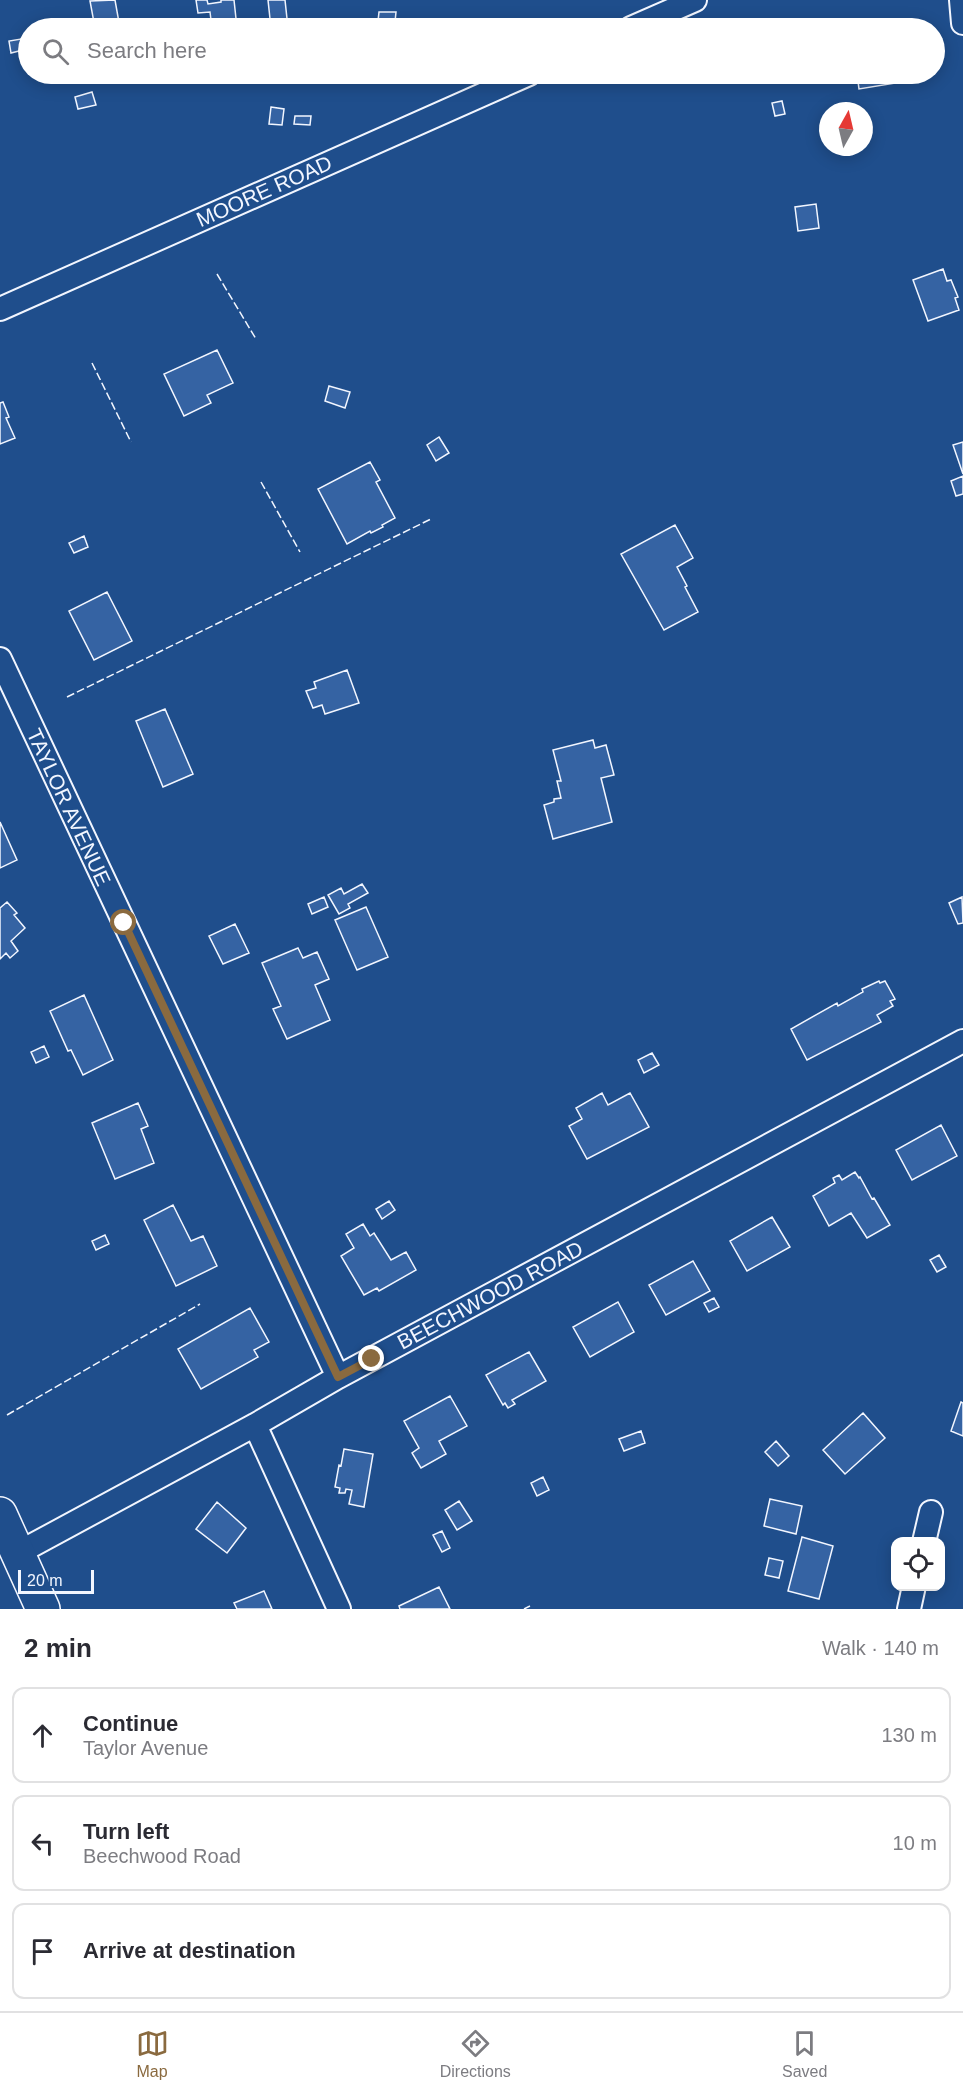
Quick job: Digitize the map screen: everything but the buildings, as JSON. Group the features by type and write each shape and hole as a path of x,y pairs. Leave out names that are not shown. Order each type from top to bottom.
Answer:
{"highway":[{"path":"0,1514 43,1609"}],"street":[{"path":"654,18 695,0"},
{"path":"961,0 963,23"},
{"name":"MOORE ROAD","path":"0,309 506,84"},
{"name":"TAYLOR AVENUE","path":"0,659 338,1377"},
{"name":"BEECHWOOD ROAD","path":"18,1553 255,1425 338,1377 963,1041"},
{"path":"255,1425 339,1609"},
{"path":"925,1537 931,1512"},
{"path":"909,1609 913,1591"}],"fence":[{"path":"217,274 256,339"},
{"path":"92,363 131,442"},
{"path":"261,482 300,552"},
{"path":"67,697 431,519"},
{"path":"7,1415 200,1304"},
{"path":"524,1609 530,1606"}],"route":[{"path":"124,923 338,1377 372,1359"}]}
